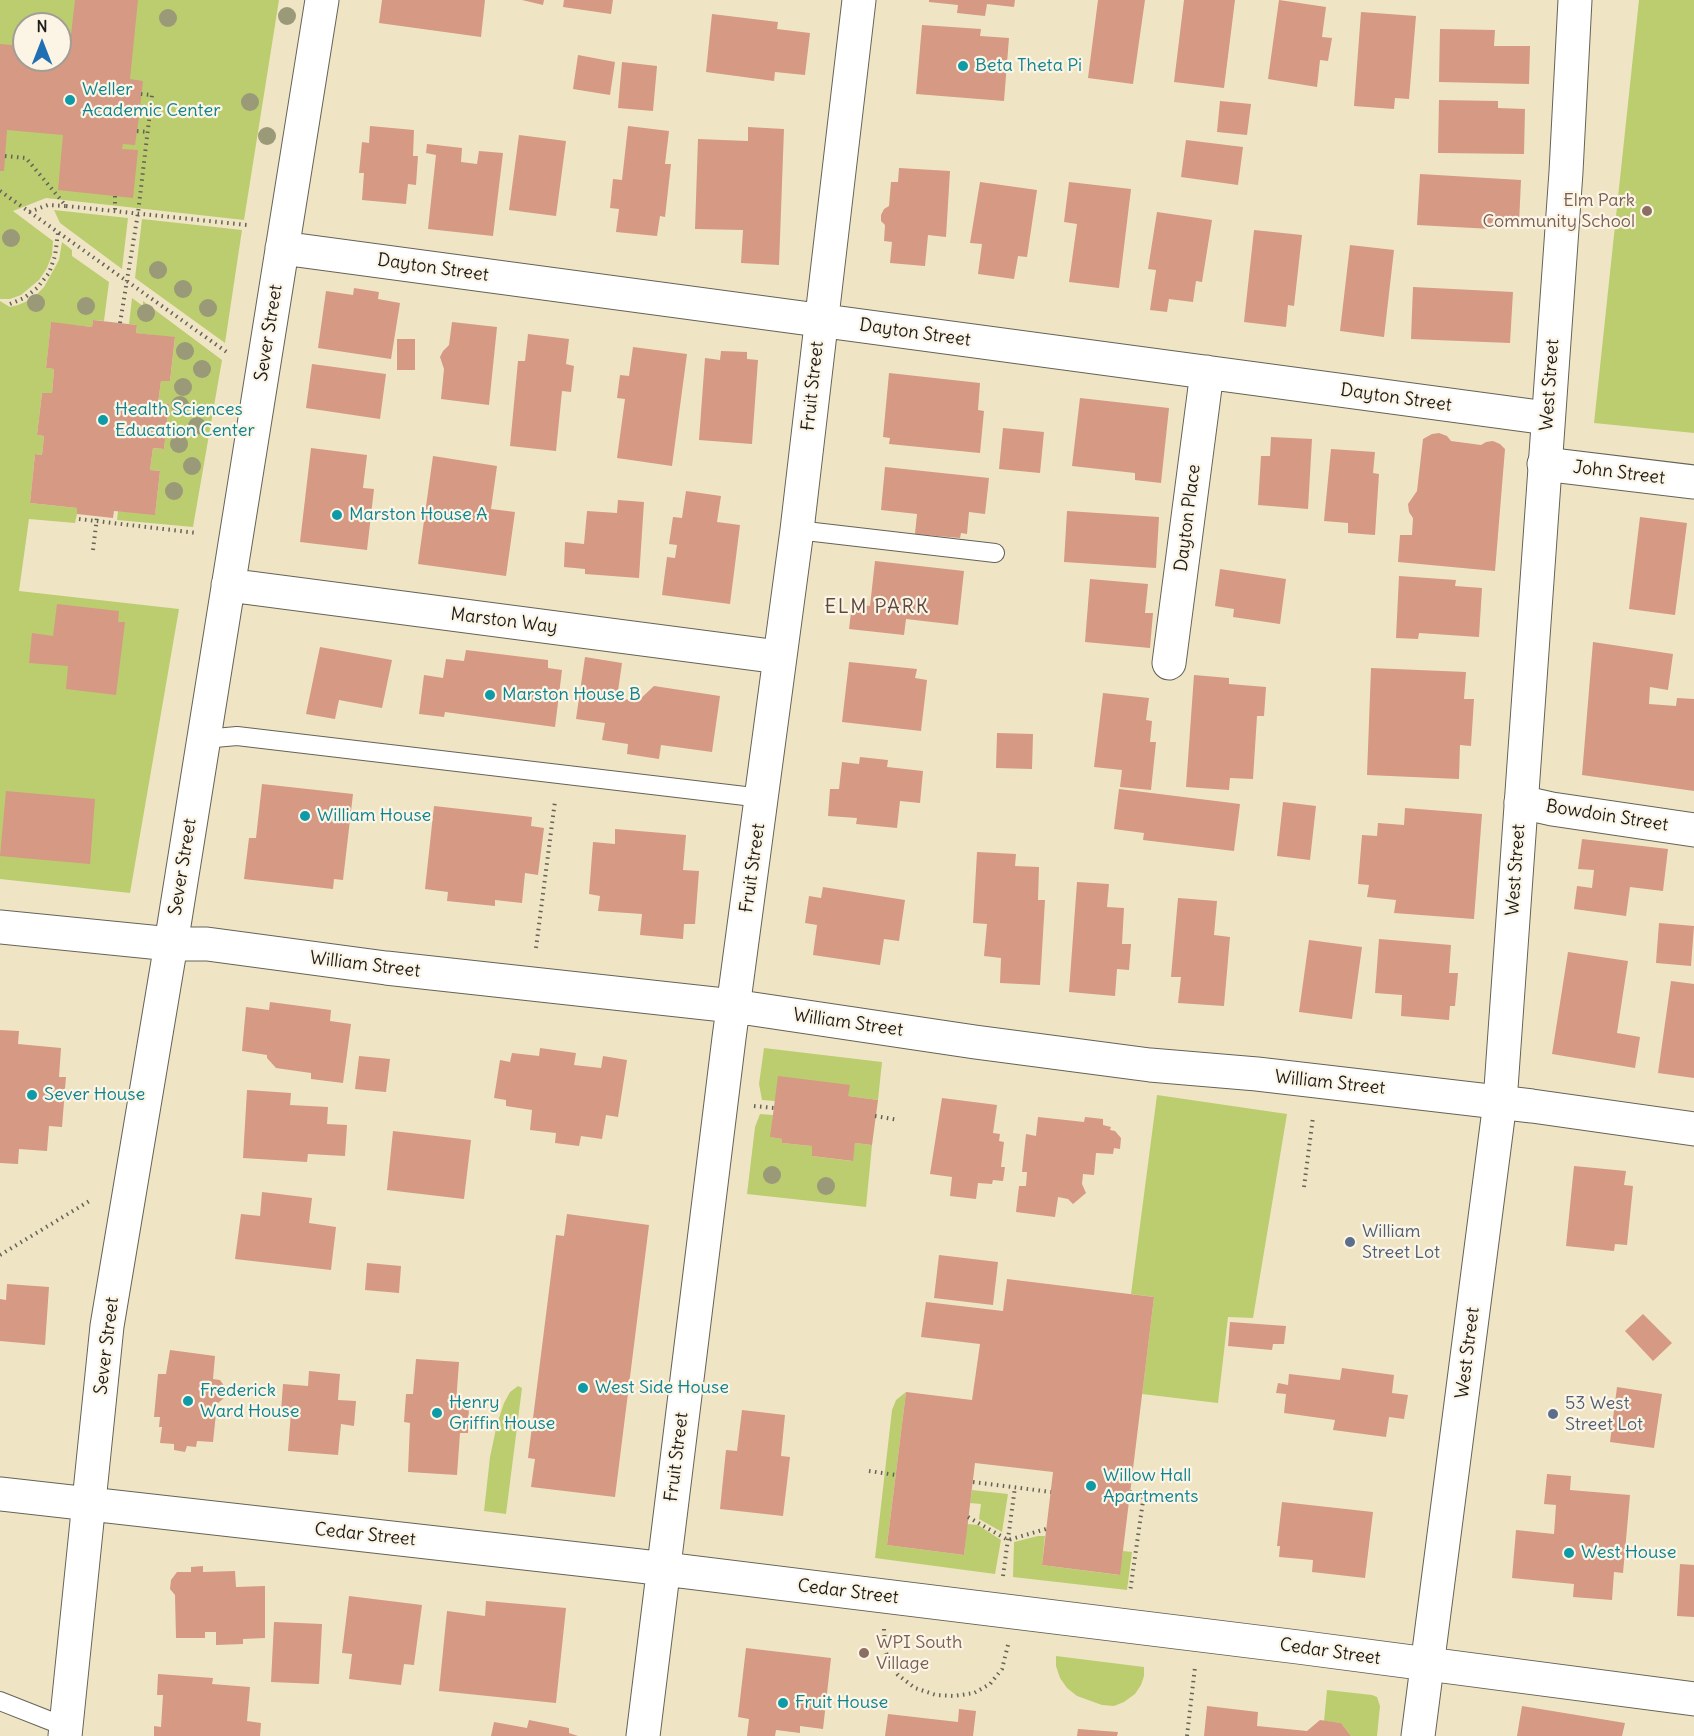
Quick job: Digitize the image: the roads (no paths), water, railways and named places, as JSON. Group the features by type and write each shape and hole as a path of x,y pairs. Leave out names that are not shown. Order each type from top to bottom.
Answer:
{"street":[{"name":"Sever Street","path":"66,1731 107,1326 171,944 322,0"},
{"name":"Fruit Street","path":"643,1736 733,1006 797,530 859,0"},
{"name":"West Street","path":"1418,1736 1500,1102 1565,183 1575,0"},
{"name":"Dayton Street","path":"282,248 1547,418"},
{"name":"Dayton Place","path":"1168,663 1206,372"},
{"name":"John Street","path":"1544,464 1694,482"},
{"name":"Marston Way","path":"228,585 779,657"},
{"name":"Bowdoin Street","path":"1521,802 1552,809 1694,830"},
{"name":"William Street","path":"0,927 171,944 207,944 386,968 733,1006 1150,1065 1500,1102 1694,1129"},
{"name":"Cedar Street","path":"0,1494 663,1569 1694,1699"}],"lane":[{"path":"797,530 995,553"},
{"path":"204,739 237,736 762,798"},
{"path":"0,1701 66,1731"}],"place":[{"name":"Beta Theta Pi","path":"963,66"},
{"name":"Weller Academic Center","path":"70,100"},
{"name":"Elm Park Community School","path":"1647,211"},
{"name":"Health Sciences Education Center","path":"103,420"},
{"name":"Marston House A","path":"337,515"},
{"name":"Marston House B","path":"490,695"},
{"name":"William House","path":"305,816"},
{"name":"Sever House","path":"32,1095"},
{"name":"William Street Lot","path":"1350,1242"},
{"name":"West Side House","path":"583,1388"},
{"name":"Frederick Ward House","path":"188,1401"},
{"name":"Henry Griffin House","path":"437,1413"},
{"name":"53 West Street Lot","path":"1553,1414"},
{"name":"Willow Hall Apartments","path":"1091,1486"},
{"name":"West House","path":"1569,1553"},
{"name":"WPI South Village","path":"864,1653"},
{"name":"Fruit House","path":"783,1703"}],"district":[{"name":"ELM PARK","path":"877,607"}]}
